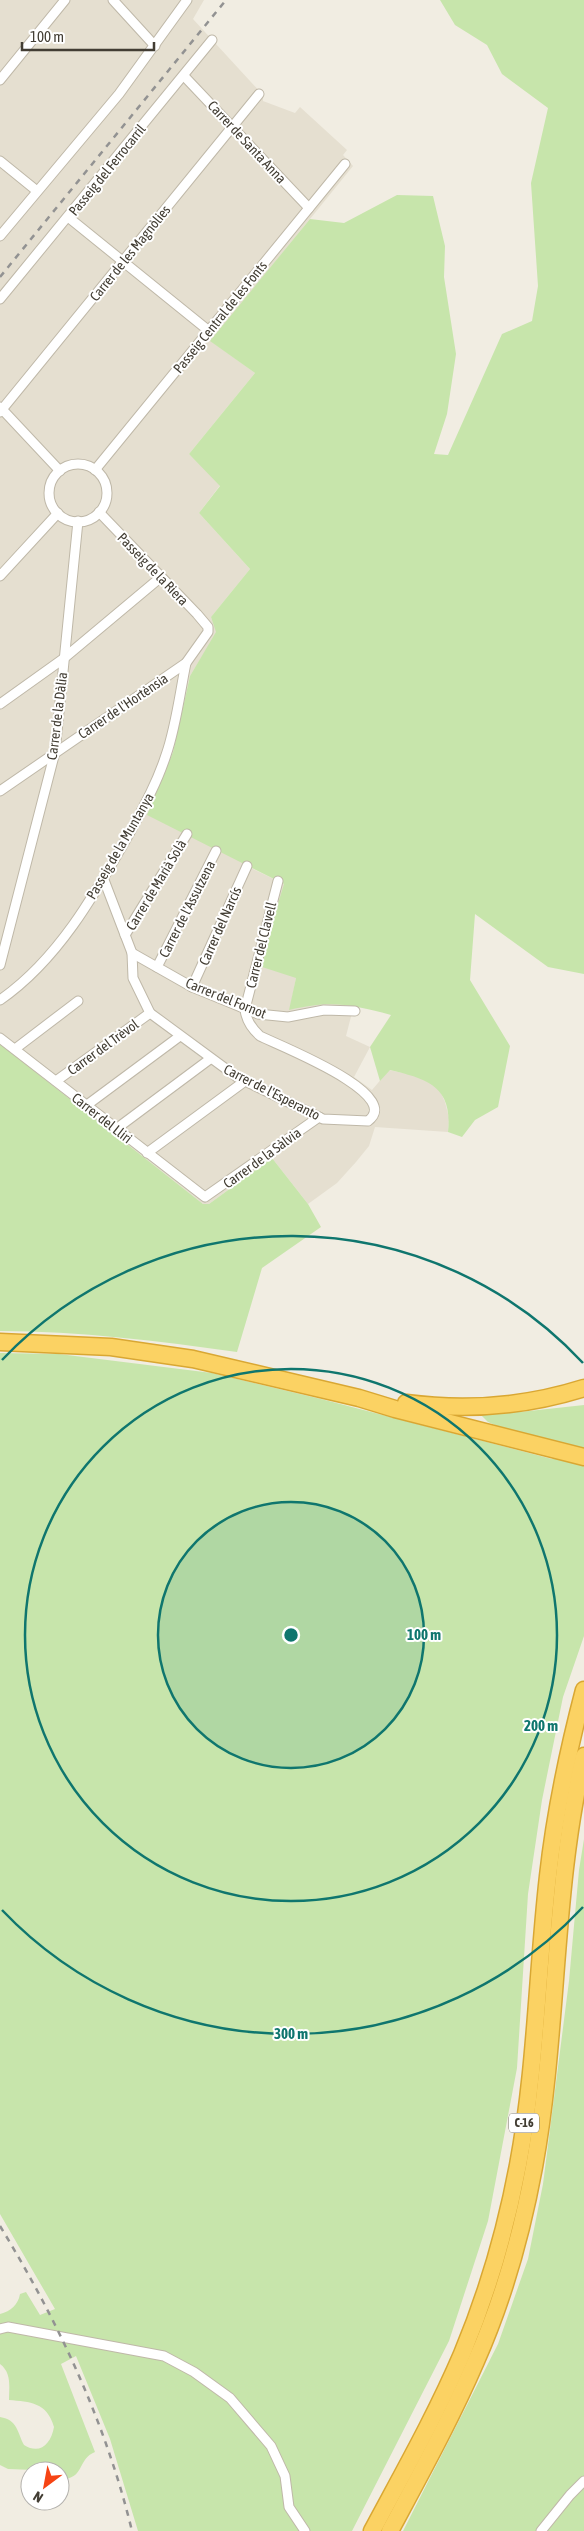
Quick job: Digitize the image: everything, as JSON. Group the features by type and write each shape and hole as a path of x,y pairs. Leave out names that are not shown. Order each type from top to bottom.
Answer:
{"highway":[{"path":"0,1342 111,1347 168,1354 256,1372 584,1457"},
{"path":"359,1398 428,1406 489,1406 527,1402 584,1388"},
{"name":"C-16","path":"372,2531 461,2356 478,2313 500,2242 518,2164 531,2072 548,1874 564,1772 584,1690"},
{"name":"C-16","path":"390,2531 477,2360 494,2315 517,2238 534,2167 547,2073 564,1881 584,1756"}],"street":[{"path":"0,80 65,0"},
{"path":"113,0 155,46"},
{"path":"0,236 119,94 187,0"},
{"name":"Passeig del Ferrocarril","path":"0,299 212,40"},
{"name":"Carrer de Santa Anna","path":"184,76 309,208"},
{"name":"Carrer de les Magnòlies","path":"1,409 259,94"},
{"path":"0,161 37,191"},
{"name":"Passeig Central de les Fonts","path":"95,470 345,164"},
{"path":"68,217 209,331"},
{"path":"1,409 60,471"},
{"path":"81,464 95,470 103,478 106,488 105,503 99,512 88,520 66,519 58,513 51,501 52,480 60,471 73,465 81,464"},
{"name":"Passeig de la Riera","path":"99,512 208,627"},
{"path":"0,576 58,513"},
{"name":"Carrer de la Dàlia","path":"0,965 55,752 78,521"},
{"path":"0,704 63,659 161,577"},
{"name":"Carrer de l'Hortènsia","path":"0,791 186,663 204,639 208,627"},
{"name":"Passeig de la Muntanya","path":"0,1000 20,986 36,970 104,880 145,804 167,754 186,663"},
{"name":"Carrer de Marià Solà","path":"125,935 187,834"},
{"name":"Carrer de l'Assutzena","path":"157,967 216,851"},
{"name":"Carrer del Narcís","path":"192,986 247,866"},
{"name":"Carrer de l'Esperanto","path":"104,880 132,953 133,978 150,1013 210,1059 245,1081 319,1117 368,1121 374,1115 374,1109 365,1094 341,1075 260,1036 248,1021 245,1009"},
{"name":"Carrer del Clavell","path":"245,1009 278,881"},
{"name":"Carrer del Fornot","path":"132,953 192,986 245,1009 265,1015 288,1018 324,1010 355,1011"},
{"path":"15,1049 78,1001"},
{"name":"Carrer del Trèvol","path":"56,1081 150,1013"},
{"path":"87,1105 180,1036"},
{"name":"Carrer del Lliri","path":"0,1038 205,1197"},
{"path":"116,1129 210,1059"},
{"path":"147,1153 245,1081"},
{"name":"Carrer de la Sàlvia","path":"205,1197 319,1117"},
{"path":"0,2329 8,2327 164,2356 194,2372 230,2398 271,2446 285,2476 289,2507 305,2531"},
{"path":"541,2531 570,2495 584,2482"}],"shaded area":[{"path":"0,0 204,0 193,19 263,95 263,101 295,113 300,107 347,150 343,155 353,166 211,341 255,373 189,454 221,484 199,513 250,569 211,617 217,632 190,676 173,752 164,777 253,869 284,884 296,978 290,1009 312,1004 339,1002 354,1005 346,1036 370,1047 354,1077 372,1090 389,1070 417,1076 432,1083 440,1091 445,1102 449,1118 448,1132 375,1127 369,1146 356,1162 337,1183 308,1204 272,1158 209,1204 203,1204 0,1044"}],"green space":[{"path":"440,0 584,0 584,974 548,967 475,914 470,980 510,1046 498,1107 475,1120 462,1137 448,1132 446,1104 442,1095 435,1087 426,1081 390,1070 380,1081 370,1047 391,1015 364,1008 329,1004 289,1010 296,978 259,966 284,884 147,815 173,752 190,676 216,632 211,617 250,569 199,513 220,486 189,454 255,373 210,341 310,219 344,223 397,195 433,196 445,246 444,277 456,354 447,414 434,454 448,455 502,334 532,321 538,286 531,183 548,108 502,74 487,45 455,25"},
{"path":"0,1044 203,1204 209,1204 272,1158 308,1204 321,1227 262,1268 237,1352 89,1335 0,1331"},
{"path":"0,1353 59,1354 212,1373 321,1399 552,1459 560,1453 488,1422 481,1415 488,1411 520,1412 584,1405 584,1636 563,1697 542,1800 528,1894 517,2068 488,2221 449,2341 352,2531 138,2531 110,2439 76,2356 61,2364 95,2452 85,2459 77,2473 70,2477 70,2461 20,2461 20,2469 8,2469 0,2465 0,2417 14,2424 24,2445 35,2449 47,2443 54,2427 47,2413 37,2405 9,2400 8,2376 0,2364 0,2314 13,2307 18,2301 20,2294 26,2292 40,2315 55,2309 0,2214"},
{"path":"584,1839 584,2531 403,2531 498,2344 528,2259 543,2184 569,1981 579,1870"}],"railway":[{"path":"0,277 226,0"},
{"path":"0,2226 41,2299 78,2374 109,2451 132,2531"}]}
